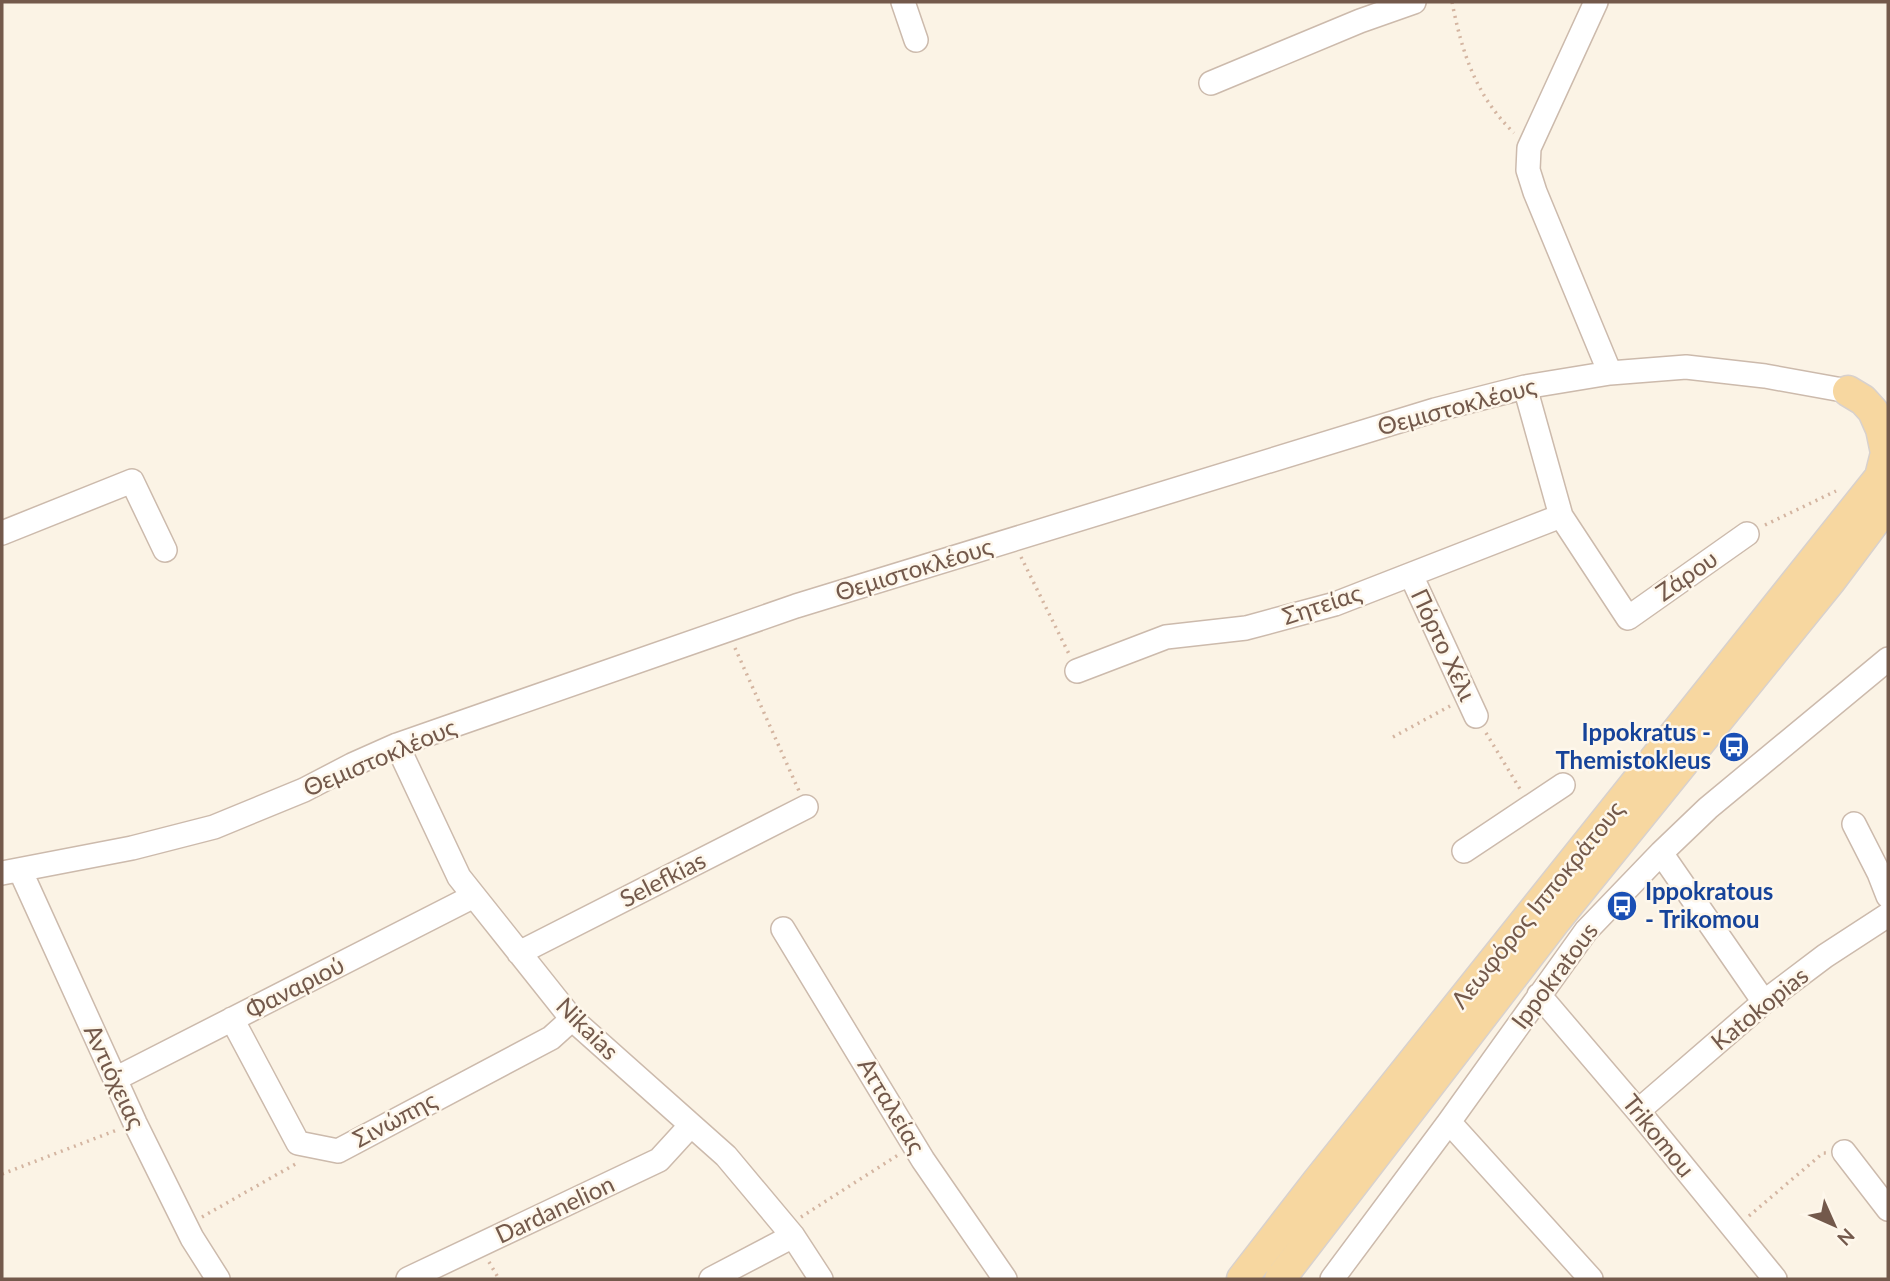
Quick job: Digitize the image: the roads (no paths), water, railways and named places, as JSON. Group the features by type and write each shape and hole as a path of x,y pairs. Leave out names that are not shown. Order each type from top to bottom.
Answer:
{"main road":[{"path":"1848,391 1888,393"},
{"path":"1848,391 1863,400 1873,411 1881,429 1886,453 1886,483"},
{"name":"Λεωφόρος Ιπποκράτους","path":"1242,1279 1886,483"},
{"name":"Λεωφόρος Ιπποκράτους","path":"1280,1279 1556,920 1831,580 1886,483"}],"street":[{"path":"903,2 916,40"},
{"path":"1211,83 1360,21 1414,2"},
{"path":"1596,2 1529,148 1528,170 1610,373"},
{"name":"Θεμιστοκλέους","path":"11,872 132,848 214,827 304,790 397,745 796,606 1435,410 1525,387 1610,373 1686,367 1765,376 1848,391"},
{"path":"1525,387 1561,516"},
{"path":"2,533 132,481 165,550"},
{"name":"Σητείας","path":"1077,671 1166,636 1246,628 1335,604 1561,516"},
{"name":"Ζάρου","path":"1561,516 1628,618 1747,534"},
{"name":"Πόρτο Χέλι","path":"1410,575 1471,706"},
{"name":"Ippokratous","path":"1332,1279 1586,931 1661,853 1709,808 1888,659"},
{"name":"Nikaias","path":"397,745 459,877 519,953 572,1018 726,1156 790,1232 821,1279"},
{"path":"1464,851 1563,785"},
{"name":"Selefkias","path":"519,953 806,807"},
{"path":"1854,824 1888,897"},
{"path":"1661,853 1764,1002"},
{"name":"Αντιόχειας","path":"11,872 186,1226 218,1279"},
{"name":"Φαναριού","path":"115,1079 474,896"},
{"name":"Katokopias","path":"1638,1111 1764,1002 1825,956 1888,915"},
{"name":"Ατταλείας","path":"783,929 914,1145 1005,1279"},
{"name":"Trikomou","path":"1539,995 1734,1228 1768,1277"},
{"name":"Σινώπης","path":"232,1020 298,1143 338,1151 551,1038 572,1018"},
{"path":"1449,1122 1591,1279"},
{"name":"Dardanelion","path":"408,1279 659,1160 691,1125"},
{"path":"1844,1153 1888,1209"},
{"path":"711,1279 790,1232"}],"place":[{"name":"Ippokratus - Themistokleus","path":"1734,747"},
{"name":"Ippokratous - Trikomou","path":"1622,906"}]}
